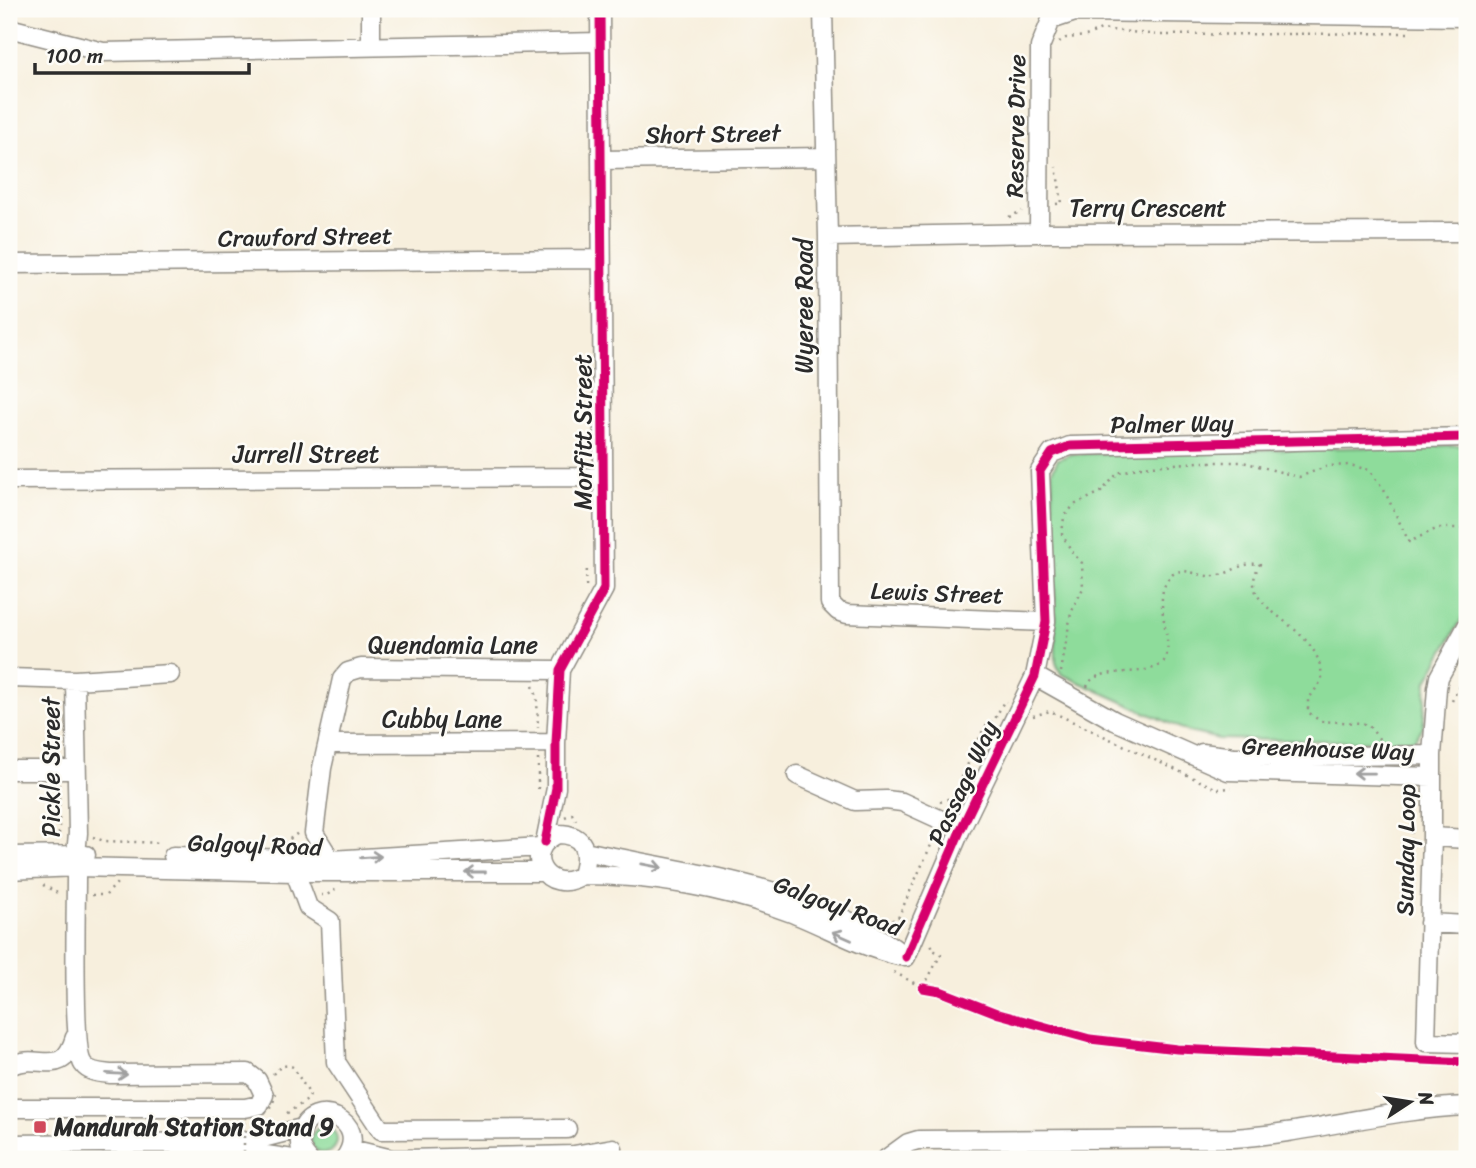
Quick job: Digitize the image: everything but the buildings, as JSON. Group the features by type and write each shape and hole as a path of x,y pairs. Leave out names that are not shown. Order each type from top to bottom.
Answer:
{"street":[{"path":"370,47 371,9"},
{"name":"Morfitt Street","path":"543,845 556,788 560,670 604,589 600,9"},
{"name":"Wyeree Road","path":"823,9 828,237 830,603"},
{"name":"Reserve Drive","path":"1039,233 1040,47 1051,20 1076,12 1372,12 1467,17"},
{"path":"9,28 103,52 600,42"},
{"name":"Short Street","path":"601,160 827,157"},
{"name":"Terry Crescent","path":"828,237 1039,233 1467,232"},
{"name":"Crawford Street","path":"9,264 601,259"},
{"name":"Palmer Way","path":"1046,622 1040,471 1052,453 1070,446 1467,437"},
{"name":"Jurrell Street","path":"9,480 603,477"},
{"name":"Lewis Street","path":"830,603 838,611 848,614 1046,622"},
{"name":"Passage Way","path":"906,957 961,829 1035,677 1046,622"},
{"name":"Sunday Loop","path":"1467,626 1439,677 1432,755 1426,1042 1467,1043"},
{"name":"Quendamia Lane","path":"315,835 328,744 342,680 348,672 361,668 560,670"},
{"path":"9,678 75,680 170,674"},
{"name":"Greenhouse Way","path":"1035,677 1115,721 1228,771 1432,777"},
{"name":"Pickle Street","path":"9,1108 245,1108 258,1105 264,1095 257,1080 248,1073 112,1074 91,1071 82,1063 76,1033 78,834 75,680"},
{"name":"Cubby Lane","path":"328,744 556,743"},
{"name":"Greenhouse Way","path":"1185,750 1234,757 1432,755"},
{"path":"9,770 76,770"},
{"path":"797,775 855,801 902,802 961,829"},
{"name":"Morfitt Street","path":"556,788 567,834"},
{"path":"558,834 567,834 582,844 586,862 582,875 568,881 550,878 539,863 543,845 558,834"},
{"path":"331,860 315,835 296,865 308,907 330,921 336,1062 381,1130 567,1129"},
{"path":"1432,837 1467,839"},
{"name":"Galgoyl Road","path":"296,865 331,860 543,845"},
{"name":"Galgoyl Road","path":"585,851 712,884 729,893 790,913 874,950 906,957"},
{"name":"Galgoyl Road","path":"9,856 76,861 543,872"},
{"name":"Galgoyl Road","path":"9,872 76,861"},
{"name":"Galgoyl Road","path":"582,875 619,875 712,884"},
{"path":"1429,923 1467,925"},
{"path":"9,1066 19,1062 53,1062 65,1059 71,1052 76,1033"},
{"path":"886,1159 908,1143 918,1140 1245,1138 1412,1110 1467,1107"},
{"path":"9,1144 255,1140 303,1128 315,1116 332,1115 346,1124 351,1132 347,1154 408,1159 574,1155 613,1148"},
{"path":"303,1128 300,1144 308,1159"},
{"path":"9,1156 259,1154 293,1159"}],"path":[{"path":"1058,42 1066,38 1086,36 1101,29 1158,36 1353,34"},
{"path":"1009,223 1009,216 1040,206 1062,203 1056,161"},
{"path":"1059,679 1071,613 1083,588 1082,563 1062,534 1064,517 1074,506 1101,492 1118,473 1141,467 1243,462 1299,477 1328,466 1350,465 1369,470 1384,490 1409,542 1438,528 1467,528"},
{"path":"586,588 586,570 593,559"},
{"path":"1085,692 1089,681 1098,675 1140,672 1165,660 1168,645 1160,601 1164,585 1171,575 1181,571 1212,576 1243,564 1260,564 1252,579 1254,593 1262,604 1308,641 1319,663 1322,680 1308,700 1308,712 1320,721 1351,721 1368,726 1381,742 1382,756"},
{"path":"1448,711 1467,669"},
{"path":"535,670 533,685 537,697 538,799"},
{"path":"1217,789 1237,787"},
{"path":"1405,787 1413,798 1409,899"},
{"path":"59,833 78,834 104,841 165,843"},
{"path":"281,845 297,833 315,835"},
{"path":"244,1159 244,1118 264,1114 272,1108 276,1093"}],"green space":[{"path":"1467,445 1467,609 1427,681 1423,728 1415,739 1406,742 1219,739 1189,732 1061,674 1056,663 1052,471 1058,459 1072,454"},
{"path":"324,1127 333,1131 337,1140 333,1149 324,1153 315,1149 311,1140 315,1131"}],"cycle path":[{"path":"545,842 556,788 560,670 604,589 600,9"},
{"path":"906,957 961,829 1035,676 1046,622 1040,471 1052,453 1070,446 1467,437"},
{"path":"923,988 940,991 999,1014 1090,1039 1177,1049 1467,1062"}],"place":[{"name":"Mandurah Station Stand 9","path":"40,1127"}]}
